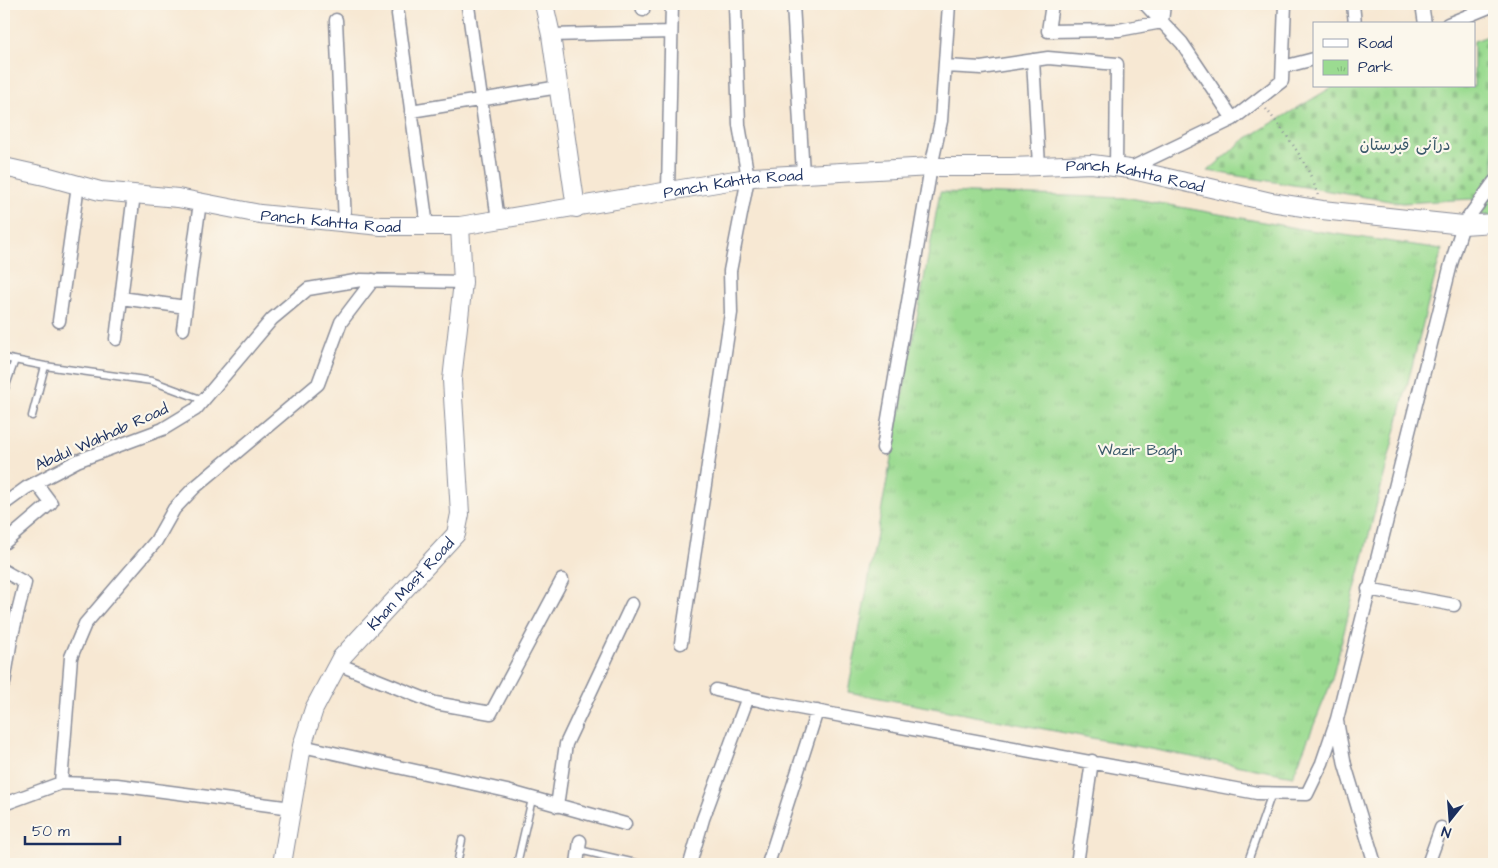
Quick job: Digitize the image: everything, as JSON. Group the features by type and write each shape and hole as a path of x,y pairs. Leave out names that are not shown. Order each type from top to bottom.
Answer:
{"street":[{"path":"544,4 551,35 576,208"},
{"path":"668,190 672,4"},
{"path":"681,643 731,314 730,271 748,178 739,125 735,4"},
{"path":"793,4 803,174"},
{"path":"883,448 931,167 942,121 949,4"},
{"path":"1052,4 1048,31 1120,30 1162,22"},
{"path":"1145,4 1182,43 1233,119"},
{"path":"1162,22 1164,4"},
{"path":"946,66 980,68 1048,58 1117,64 1122,168 1233,119 1282,81 1285,4"},
{"path":"1354,4 1354,22"},
{"path":"1422,4 1425,22"},
{"path":"468,6 498,220"},
{"path":"1452,22 1486,6"},
{"path":"398,14 426,226"},
{"path":"336,20 345,222"},
{"path":"551,35 671,32"},
{"path":"1283,67 1313,59"},
{"path":"1033,60 1039,166"},
{"path":"411,111 559,87"},
{"name":"Panch Kahtta Road","path":"4,168 100,191 200,202 260,214 381,226 460,226 748,178 931,167 1092,164 1122,168 1272,202 1322,210 1463,225 1494,224"},
{"path":"716,690 816,711 1257,793 1306,794 1322,763 1337,719 1368,589 1451,264 1463,225 1494,182"},
{"path":"59,321 78,185"},
{"path":"116,339 134,194"},
{"path":"183,330 200,202"},
{"name":"Khan Mast Road","path":"282,864 302,746 314,709 338,664 456,534 460,514 452,380 463,282 460,226"},
{"name":"Abdul Wahhab Road","path":"4,504 36,483 77,461 163,429 196,409 272,319 308,289 361,280 463,282"},
{"path":"61,783 71,657 85,624 156,541 174,509 194,488 318,384 341,322 373,280"},
{"path":"121,298 186,307"},
{"path":"4,543 51,503 36,483"},
{"path":"4,571 25,583 11,639 4,683"},
{"path":"338,664 434,702 491,714 562,580"},
{"path":"1368,589 1454,605"},
{"path":"557,806 566,744 632,604"},
{"path":"690,864 703,819 748,697"},
{"path":"768,864 816,711"},
{"path":"1337,719 1345,765 1376,864"},
{"path":"302,746 507,791 624,824"},
{"path":"1077,864 1092,761"},
{"path":"4,804 61,783 117,785 292,808"},
{"path":"1428,864 1441,828"},
{"path":"577,864 579,845"}],"lane":[{"path":"4,358 152,381 203,400"},
{"path":"4,390 15,360"},
{"path":"32,416 46,366"},
{"path":"1247,864 1272,793"},
{"path":"517,864 532,799"},
{"path":"457,864 462,840"},
{"path":"579,845 640,864"}],"path":[{"path":"1259,100 1287,136 1314,180 1322,210"}],"green space":[{"name":"درآنی قبرستان","path":"1494,34 1494,232 1472,199 1402,203 1208,171 1244,140 1331,88 1476,88 1476,40"},
{"name":"Wazir Bagh","path":"940,192 1130,198 1302,229 1442,249 1331,683 1293,776 848,692"}]}
